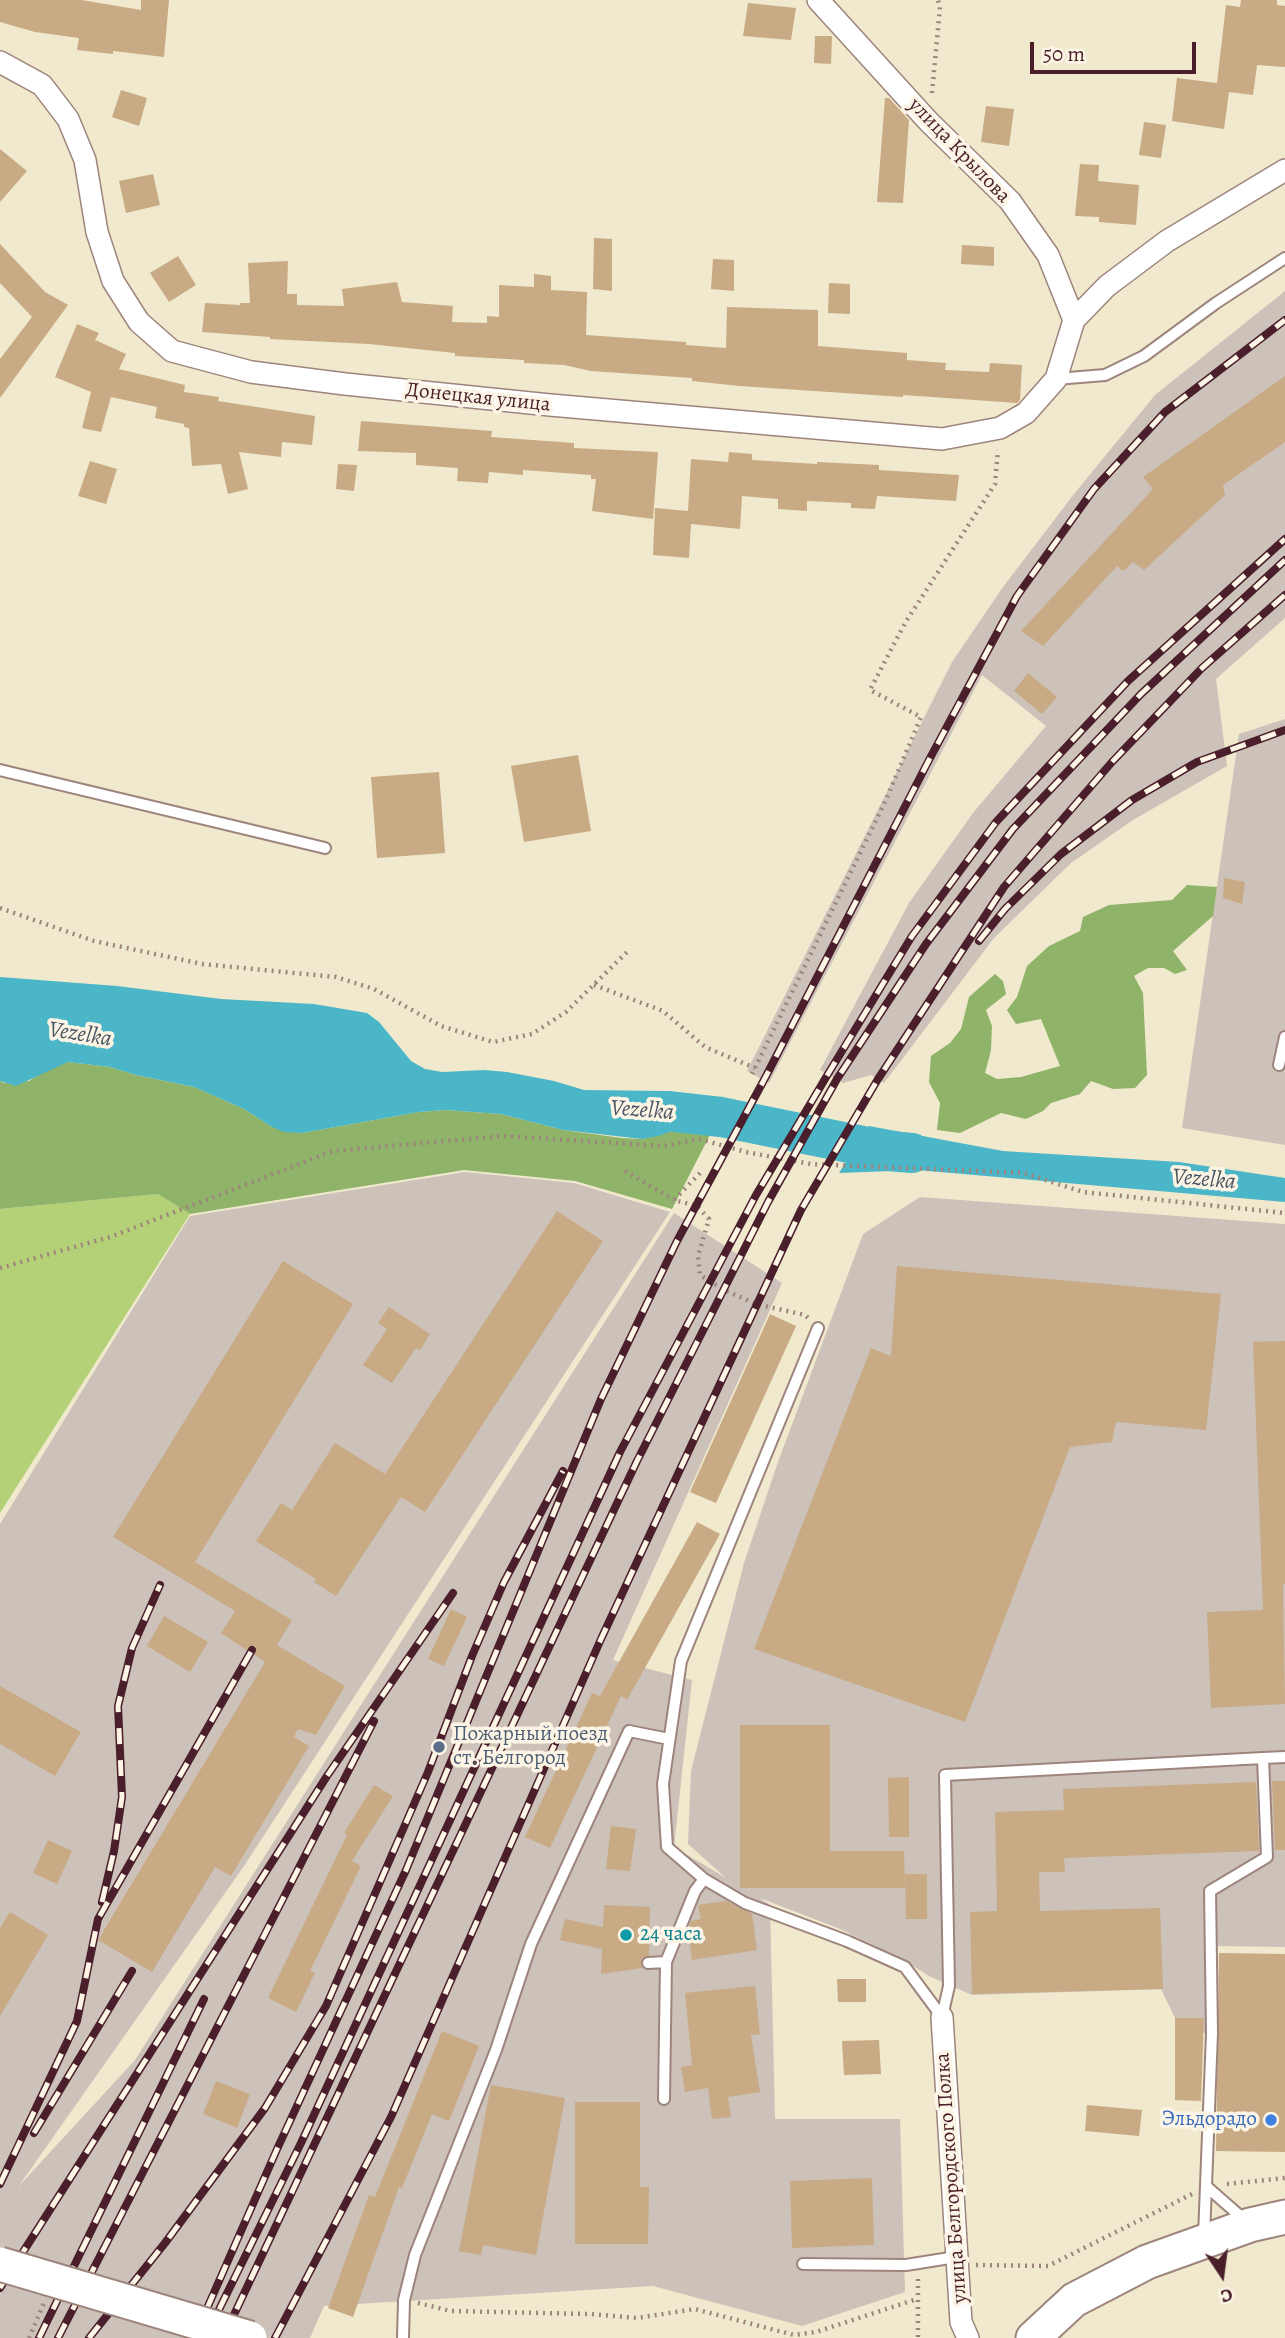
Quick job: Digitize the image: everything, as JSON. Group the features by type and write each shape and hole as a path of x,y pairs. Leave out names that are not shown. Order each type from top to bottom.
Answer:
{"main road":[{"path":"1033,2338 1074,2300 1147,2262 1251,2225 1285,2217"},
{"path":"0,2264 250,2338"}],"street":[{"name":"улица Крылова","path":"818,0 929,121 1010,201 1048,255 1074,320"},
{"name":"Донецкая улица","path":"0,62 42,85 68,119 85,160 97,232 113,281 139,322 172,351 251,372 550,405 942,439 1000,428 1026,413 1056,379 1074,320"},
{"path":"1074,320 1107,286 1167,241 1285,170"},
{"name":"улица Белгородского Полка","path":"942,2017 961,2322 968,2338"}],"lane":[{"path":"1056,379 1105,375 1144,356 1216,303 1285,258"},
{"path":"0,770 325,848"},
{"path":"1279,1065 1285,1037"},
{"path":"818,1328 681,1661 663,1784 667,1847 704,1879 745,1903 847,1941 905,1967 942,2017"},
{"path":"402,2338 404,2300 415,2255 496,2050 531,1944 629,1731 670,1738"},
{"path":"942,2017 949,1986 945,1775 1285,1757"},
{"path":"1203,2241 1212,2033 1210,1891 1267,1857 1263,1758"},
{"path":"664,2099 666,1962 695,1891 704,1879"},
{"path":"648,1963 666,1962"},
{"path":"1207,2187 1251,2225"},
{"path":"803,2264 906,2265 957,2261"}],"path":[{"path":"929,121 940,7 938,0"},
{"path":"752,1074 885,802 921,717 870,690 905,623 995,484 1000,428"},
{"path":"0,908 94,941 202,964 336,977 374,989 440,1026 493,1042 532,1034 566,1012 627,952"},
{"path":"594,985 663,1011 705,1047 755,1068"},
{"path":"0,1268 110,1237 333,1151 502,1136 664,1146 699,1139 747,1152 811,1164 1024,1173 1083,1192 1285,1213"},
{"path":"625,1171 674,1200 698,1206 709,1219 698,1256 701,1275 724,1290 756,1304 805,1315 818,1328"},
{"path":"674,1200 700,1173"},
{"path":"918,2338 917,2279 957,2261 1048,2266 1207,2187 1285,2178"},
{"path":"404,2300 451,2311 590,2314 637,2318 695,2309 794,2335 816,2332 917,2299"}],"shaded area":[{"path":"1285,291 1285,618 1216,679 1227,766 1133,820 1071,863 994,938 884,1083 871,1075 843,1083 820,1070 909,903 973,813 1046,726 982,675 769,1083 747,1071 952,662 1003,587 1155,395"},
{"path":"1285,719 1285,1145 1182,1128 1239,734"},
{"path":"465,1172 574,1183 670,1212 244,1866 18,2187 135,2060 674,1213 782,1283 613,1660 692,1680 674,1847 726,1878 688,1844 691,1771 744,1563 778,1462 863,1234 920,1197 1285,1224 1285,1947 1215,1946 1212,2033 1202,2033 1202,2018 1175,2018 1161,1989 972,1995 929,1976 897,1956 840,1929 760,1898 770,1905 775,2119 900,2119 905,2292 802,2326 653,2286 324,2306 310,2338 0,2338 0,1524 190,1216"}],"green space":[{"path":"1187,885 1217,887 1213,916 1173,951 1187,970 1175,974 1164,968 1148,968 1134,976 1143,993 1147,1075 1135,1088 1113,1089 1091,1081 1080,1094 1051,1103 1043,1111 1026,1119 1001,1113 960,1133 937,1130 940,1103 929,1082 931,1056 950,1043 961,1029 969,997 995,974 1003,981 1006,994 986,1010 992,1026 991,1050 985,1073 997,1079 1021,1077 1060,1066 1041,1019 1016,1024 1007,1010 1017,997 1027,966 1049,946 1080,931 1083,917 1109,905 1172,900"},
{"path":"68,1062 110,1067 194,1087 244,1109 272,1127 302,1133 419,1112 445,1110 501,1114 563,1130 622,1138 642,1139 694,1125 713,1129 672,1209 575,1181 464,1170 190,1214 158,1194 0,1209 0,1081 29,1081 44,1071"},
{"path":"158,1194 190,1214 0,1513 0,1209"}],"water":[{"path":"0,977 117,986 221,999 314,1004 367,1013 379,1022 411,1061 425,1069 442,1072 507,1072 584,1090 664,1091 724,1103 724,1109 713,1129 694,1125 642,1139 563,1130 501,1114 445,1110 419,1112 302,1133 284,1132 272,1127 244,1109 194,1087 110,1067 68,1062 16,1086 0,1081"},
{"path":"869,1126 1003,1151 1179,1162 1285,1178 1285,1202 917,1170 839,1173"}],"building":[{"path":"0,0 81,0 141,10 141,0 169,0 164,57 77,50 79,38 35,32 0,22"},
{"path":"1241,0 1277,0 1277,5 1285,6 1285,67 1257,65 1253,95 1229,92 1224,129 1172,121 1177,78 1217,83 1226,5 1240,7"},
{"path":"748,3 796,8 791,40 743,36"},
{"path":"815,36 832,36 831,64 814,63"},
{"path":"121,90 147,98 139,126 112,117"},
{"path":"885,98 889,98 909,120 903,203 877,202"},
{"path":"986,106 1014,109 1009,146 981,142"},
{"path":"1144,122 1166,125 1161,158 1139,155"},
{"path":"0,149 27,171 0,202"},
{"path":"1080,164 1099,165 1098,181 1139,185 1136,225 1099,222 1099,217 1075,216"},
{"path":"153,174 160,205 126,213 119,181"},
{"path":"594,238 612,239 612,291 593,289"},
{"path":"0,244 45,292 68,305 0,398 0,359 32,317 0,283"},
{"path":"962,245 994,247 994,266 961,264"},
{"path":"178,256 196,285 169,302 150,273"},
{"path":"713,259 734,260 734,291 711,289"},
{"path":"288,261 287,294 297,294 297,305 344,306 342,289 397,282 402,302 453,306 452,322 487,323 487,316 499,317 499,285 534,287 534,274 551,276 551,290 587,292 586,335 686,342 686,345 726,348 727,307 818,310 818,346 907,353 907,360 946,363 945,370 989,372 990,363 1022,365 1020,400 1017,403 740,386 692,381 692,378 591,371 564,365 524,363 524,360 455,356 455,353 369,344 270,339 202,332 205,303 250,303 248,263"},
{"path":"829,283 850,284 850,314 828,313"},
{"path":"77,324 99,333 95,340 126,354 119,369 185,385 184,392 219,397 218,401 315,416 312,445 282,442 281,457 239,452 248,489 228,494 221,464 192,466 189,428 184,427 184,424 155,418 157,407 111,397 101,432 82,428 91,392 55,377"},
{"path":"1285,376 1285,442 1223,485 1225,495 1144,570 1133,562 1123,571 1117,566 1043,646 1021,631 1153,489 1143,477"},
{"path":"361,421 492,431 491,437 574,443 574,448 658,452 653,519 592,511 596,479 591,479 591,475 523,470 523,475 489,472 488,483 457,481 458,468 416,465 416,453 358,451"},
{"path":"729,452 752,454 752,460 879,465 879,470 959,475 956,501 877,496 875,509 851,508 851,503 807,501 807,511 778,509 778,499 742,496 740,529 691,524 689,558 653,555 655,508 688,511 691,459 728,462"},
{"path":"90,461 117,469 106,504 78,496"},
{"path":"338,464 357,465 354,491 336,489"},
{"path":"1028,673 1057,697 1042,714 1014,691"},
{"path":"578,755 591,831 524,842 511,766"},
{"path":"439,772 445,853 377,858 371,777"},
{"path":"1224,878 1245,882 1242,904 1223,898"},
{"path":"557,1211 603,1241 425,1512 401,1497 336,1596 314,1582 316,1579 256,1541 281,1503 292,1510 335,1443 385,1474"},
{"path":"283,1261 353,1304 195,1562 292,1620 277,1645 345,1686 316,1735 298,1729 294,1737 309,1746 231,1876 215,1867 152,1972 98,1940 265,1662 221,1633 235,1611 113,1537"},
{"path":"897,1266 1221,1294 1206,1430 1116,1422 1112,1442 1070,1447 965,1722 754,1649 871,1348 891,1356"},
{"path":"389,1307 430,1334 420,1350 416,1348 392,1383 363,1365 387,1329 378,1323"},
{"path":"770,1314 796,1326 716,1503 690,1492"},
{"path":"1285,1341 1285,1704 1211,1708 1207,1612 1263,1610 1253,1342"},
{"path":"697,1522 720,1534 627,1700 621,1696 550,1848 525,1837 592,1693 600,1696"},
{"path":"451,1609 467,1617 444,1666 428,1659"},
{"path":"164,1616 208,1642 190,1672 147,1646"},
{"path":"0,1686 81,1732 55,1776 0,1744"},
{"path":"740,1725 830,1725 830,1851 904,1851 905,1888 740,1888"},
{"path":"909,1777 909,1837 889,1837 888,1778"},
{"path":"1272,1781 1285,1781 1285,1850 1275,1850"},
{"path":"1256,1782 1259,1851 1064,1858 1065,1872 1039,1872 1040,1911 1160,1908 1163,1989 972,1994 970,1912 997,1911 995,1812 1064,1810 1063,1789"},
{"path":"374,1785 393,1796 352,1861 361,1866 310,1971 315,1973 296,2012 268,1998 347,1835 344,1833"},
{"path":"611,1826 636,1829 630,1871 606,1869"},
{"path":"48,1840 72,1851 57,1884 33,1873"},
{"path":"905,1874 927,1874 927,1919 906,1919"},
{"path":"726,1901 752,1914 757,1950 692,1960 688,1930 691,1921 701,1919 698,1905"},
{"name":"24 часа","path":"604,1905 650,1907 649,1955 641,1959 642,1968 601,1974 602,1949 560,1940 565,1919 603,1927"},
{"path":"10,1912 48,1935 0,2016 0,1928"},
{"path":"1219,1953 1285,1954 1285,2152 1216,2151"},
{"path":"837,1979 866,1979 866,2002 838,2002"},
{"path":"755,1986 760,2034 751,2035 760,2092 728,2097 731,2117 712,2119 708,2088 685,2092 681,2067 692,2065 685,1993"},
{"path":"1175,2018 1204,2018 1201,2101 1175,2100"},
{"path":"442,2031 479,2046 449,2121 432,2114 402,2188 399,2187 353,2317 328,2308 369,2195 375,2197"},
{"path":"879,2040 881,2074 844,2075 842,2041"},
{"path":"216,2081 250,2094 237,2128 203,2114"},
{"path":"491,2085 565,2098 536,2255 483,2245 481,2255 459,2251"},
{"path":"575,2102 640,2102 640,2187 649,2187 648,2244 575,2244"},
{"path":"1087,2105 1142,2110 1139,2136 1085,2131"},
{"path":"872,2178 874,2245 792,2248 790,2181"}],"waterway":[{"name":"Vezelka","path":"667,1111 721,1117 888,1151 912,1153"}],"railway":[{"path":"194,2338 278,2147 406,1870 601,1399 677,1241 1017,596 1094,489 1165,412 1285,320"},
{"path":"205,2338 301,2143 620,1452 756,1195 828,1074 912,936 996,822 1128,681 1285,539"},
{"path":"223,2338 637,1461 768,1202 837,1079 926,944 1013,829 1141,694 1285,560"},
{"path":"275,2338 391,2117 601,1639 801,1210 878,1079 1004,887 1112,762 1202,668 1285,595"},
{"path":"979,941 1005,909 1061,854 1132,800 1197,762 1285,730"},
{"path":"89,2338 165,2243 265,2108 326,2006 428,1772 472,1656 504,1582 563,1471"},
{"path":"102,1902 114,1851 122,1797 118,1706 132,1648 160,1585"},
{"path":"0,2288 327,1776 453,1593"},
{"path":"0,2184 77,2021 98,1919 252,1650"},
{"path":"58,2338 374,1721"},
{"path":"34,2133 132,1971"},
{"path":"39,2338 204,1999"}],"place":[{"name":"Пожарный поезд ст. Белгород","path":"439,1747"},
{"name":"24 часа","path":"626,1935"},
{"name":"Эльдорадо","path":"1271,2120"}]}
